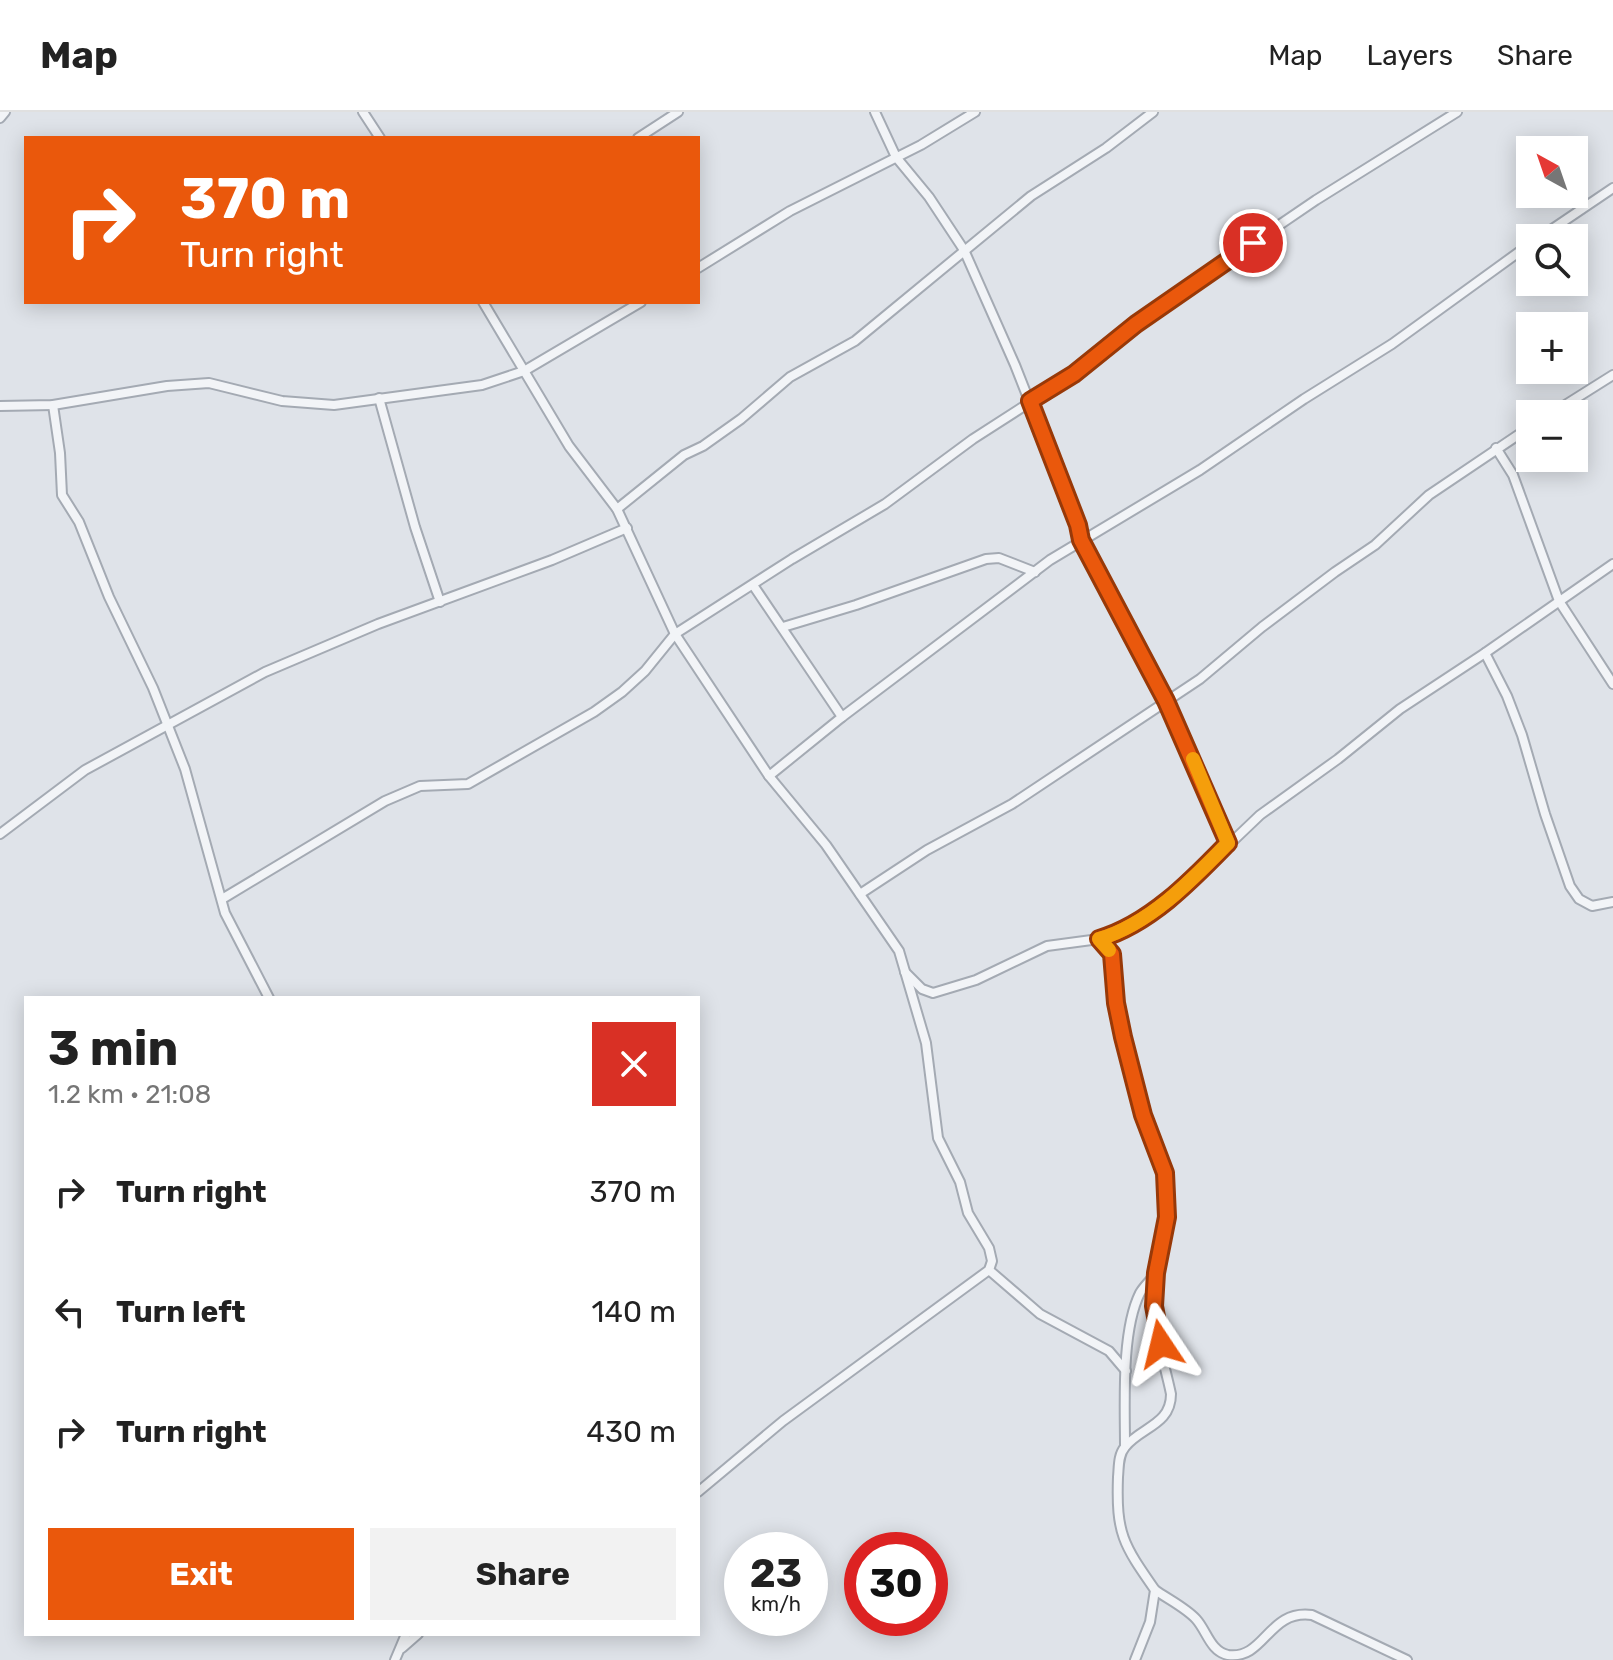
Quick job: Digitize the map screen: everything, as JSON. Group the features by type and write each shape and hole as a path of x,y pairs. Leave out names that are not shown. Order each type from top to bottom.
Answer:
{"street":[{"path":"0,118 5,112"},
{"path":"363,112 379,136"},
{"path":"641,136 678,112"},
{"path":"875,112 896,157 929,197 964,250 1030,401 1081,540 1166,701 1228,843"},
{"path":"700,267 790,211 896,157 975,112"},
{"path":"617,509 684,455 703,446 741,419 790,377 855,341 1031,196 1106,148 1153,112"},
{"path":"222,899 405,791 420,786 468,784 594,712 645,671 675,634 885,504 973,439 1074,374 1136,324 1316,200 1457,112"},
{"path":"1560,224 1613,188"},
{"path":"769,776 1035,572 1081,540 1200,470 1392,344 1516,254"},
{"path":"484,304 569,446 617,509 675,634 769,776 792,801 899,951 926,1043 938,1138 960,1182 968,1213 989,1248 992,1261 989,1270 783,1421 700,1490"},
{"path":"0,406 53,405 167,386 209,383 298,404 334,405 482,385 524,371 638,304"},
{"path":"1573,400 1613,375"},
{"path":"379,398 415,527 440,602"},
{"path":"53,405 64,503 79,522 109,597 153,688 185,769 230,924 268,996"},
{"path":"860,894 927,850 1012,804 1200,679 1262,627 1375,545 1429,495 1516,436"},
{"path":"1496,448 1513,475 1559,601 1613,684"},
{"path":"0,834 85,770 287,662 627,528"},
{"path":"783,627 821,617 986,559 999,558 1035,572"},
{"path":"904,971 922,989 933,993 976,980 1047,946 1099,939 1134,923 1192,880 1228,843 1272,806 1338,759 1400,709 1613,564"},
{"path":"753,585 842,717"},
{"path":"1485,653 1522,735 1570,886 1579,899 1592,906 1613,902"},
{"path":"1099,939 1112,954 1116,1003 1123,1037 1143,1115 1165,1173 1167,1217 1156,1273 1154,1306 1171,1406 1157,1422 1125,1446"},
{"path":"989,1270 1040,1314 1061,1328 1109,1351 1126,1371"},
{"path":"1156,1273 1141,1292 1132,1316 1126,1371 1125,1446 1119,1464 1117,1519 1130,1553 1155,1590 1196,1619 1208,1639 1230,1656 1251,1652 1288,1617 1300,1613 1312,1615 1407,1660"},
{"path":"1135,1660 1150,1622 1155,1590"},
{"path":"395,1660 405,1636"},
{"path":"402,1648 416,1636"}],"slow traffic":[{"path":"1109,950 1099,939 1134,923 1162,903 1192,880 1228,843 1193,759"}],"route":[{"path":"1161,1344 1154,1306 1156,1273 1167,1217 1165,1173 1143,1115 1123,1037 1116,1003 1112,954 1099,939 1134,923 1162,903 1192,880 1228,843 1166,701 1081,540 1030,401 1074,374 1136,324 1253,243"}]}
